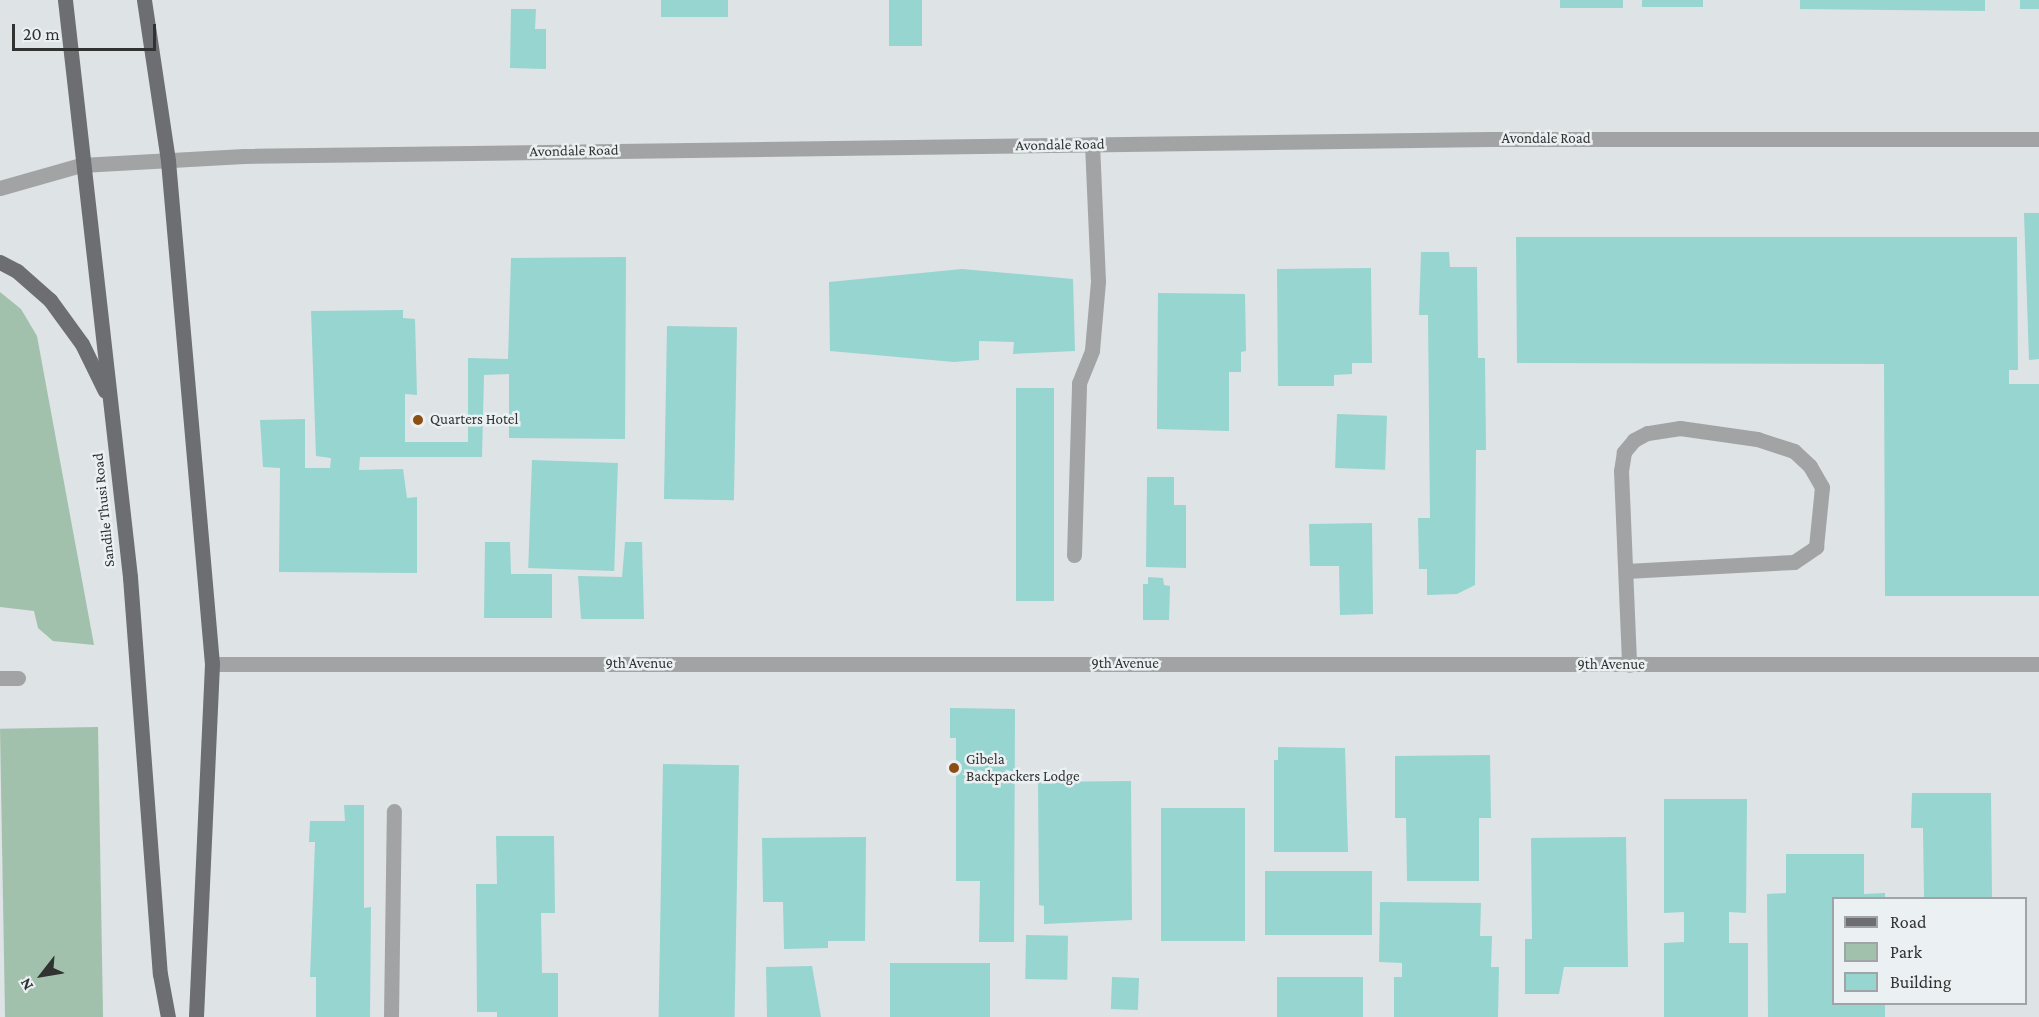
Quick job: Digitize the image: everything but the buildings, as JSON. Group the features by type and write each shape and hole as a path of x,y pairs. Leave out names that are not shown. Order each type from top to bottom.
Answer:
{"main road":[{"name":"Sandile Thusi Road","path":"65,0 81,165 111,405 131,599 160,974 168,1017"},
{"path":"144,0 168,161 212,664 196,1017"},
{"path":"0,262 17,271 50,300 82,344 111,405"}],"street":[{"name":"Avondale Road","path":"0,188 81,165 244,156 1092,144 2039,139"},
{"path":"1074,555 1079,383 1092,350 1098,281 1092,144"},
{"path":"1626,571 1794,562 1816,547 1822,487 1810,466 1794,452 1756,440 1680,428 1647,433 1624,452 1621,471 1629,664"},
{"name":"9th Avenue","path":"212,664 2039,664"},
{"path":"0,678 18,678"},
{"path":"391,1017 394,811"}],"green space":[{"path":"0,292 21,309 37,336 94,645 53,641 38,628 34,611 0,607"},
{"path":"98,727 103,1017 5,1017 0,729"}],"place":[{"name":"Quarters Hotel","path":"418,420"},
{"name":"Gibela Backpackers Lodge","path":"954,768"}]}
